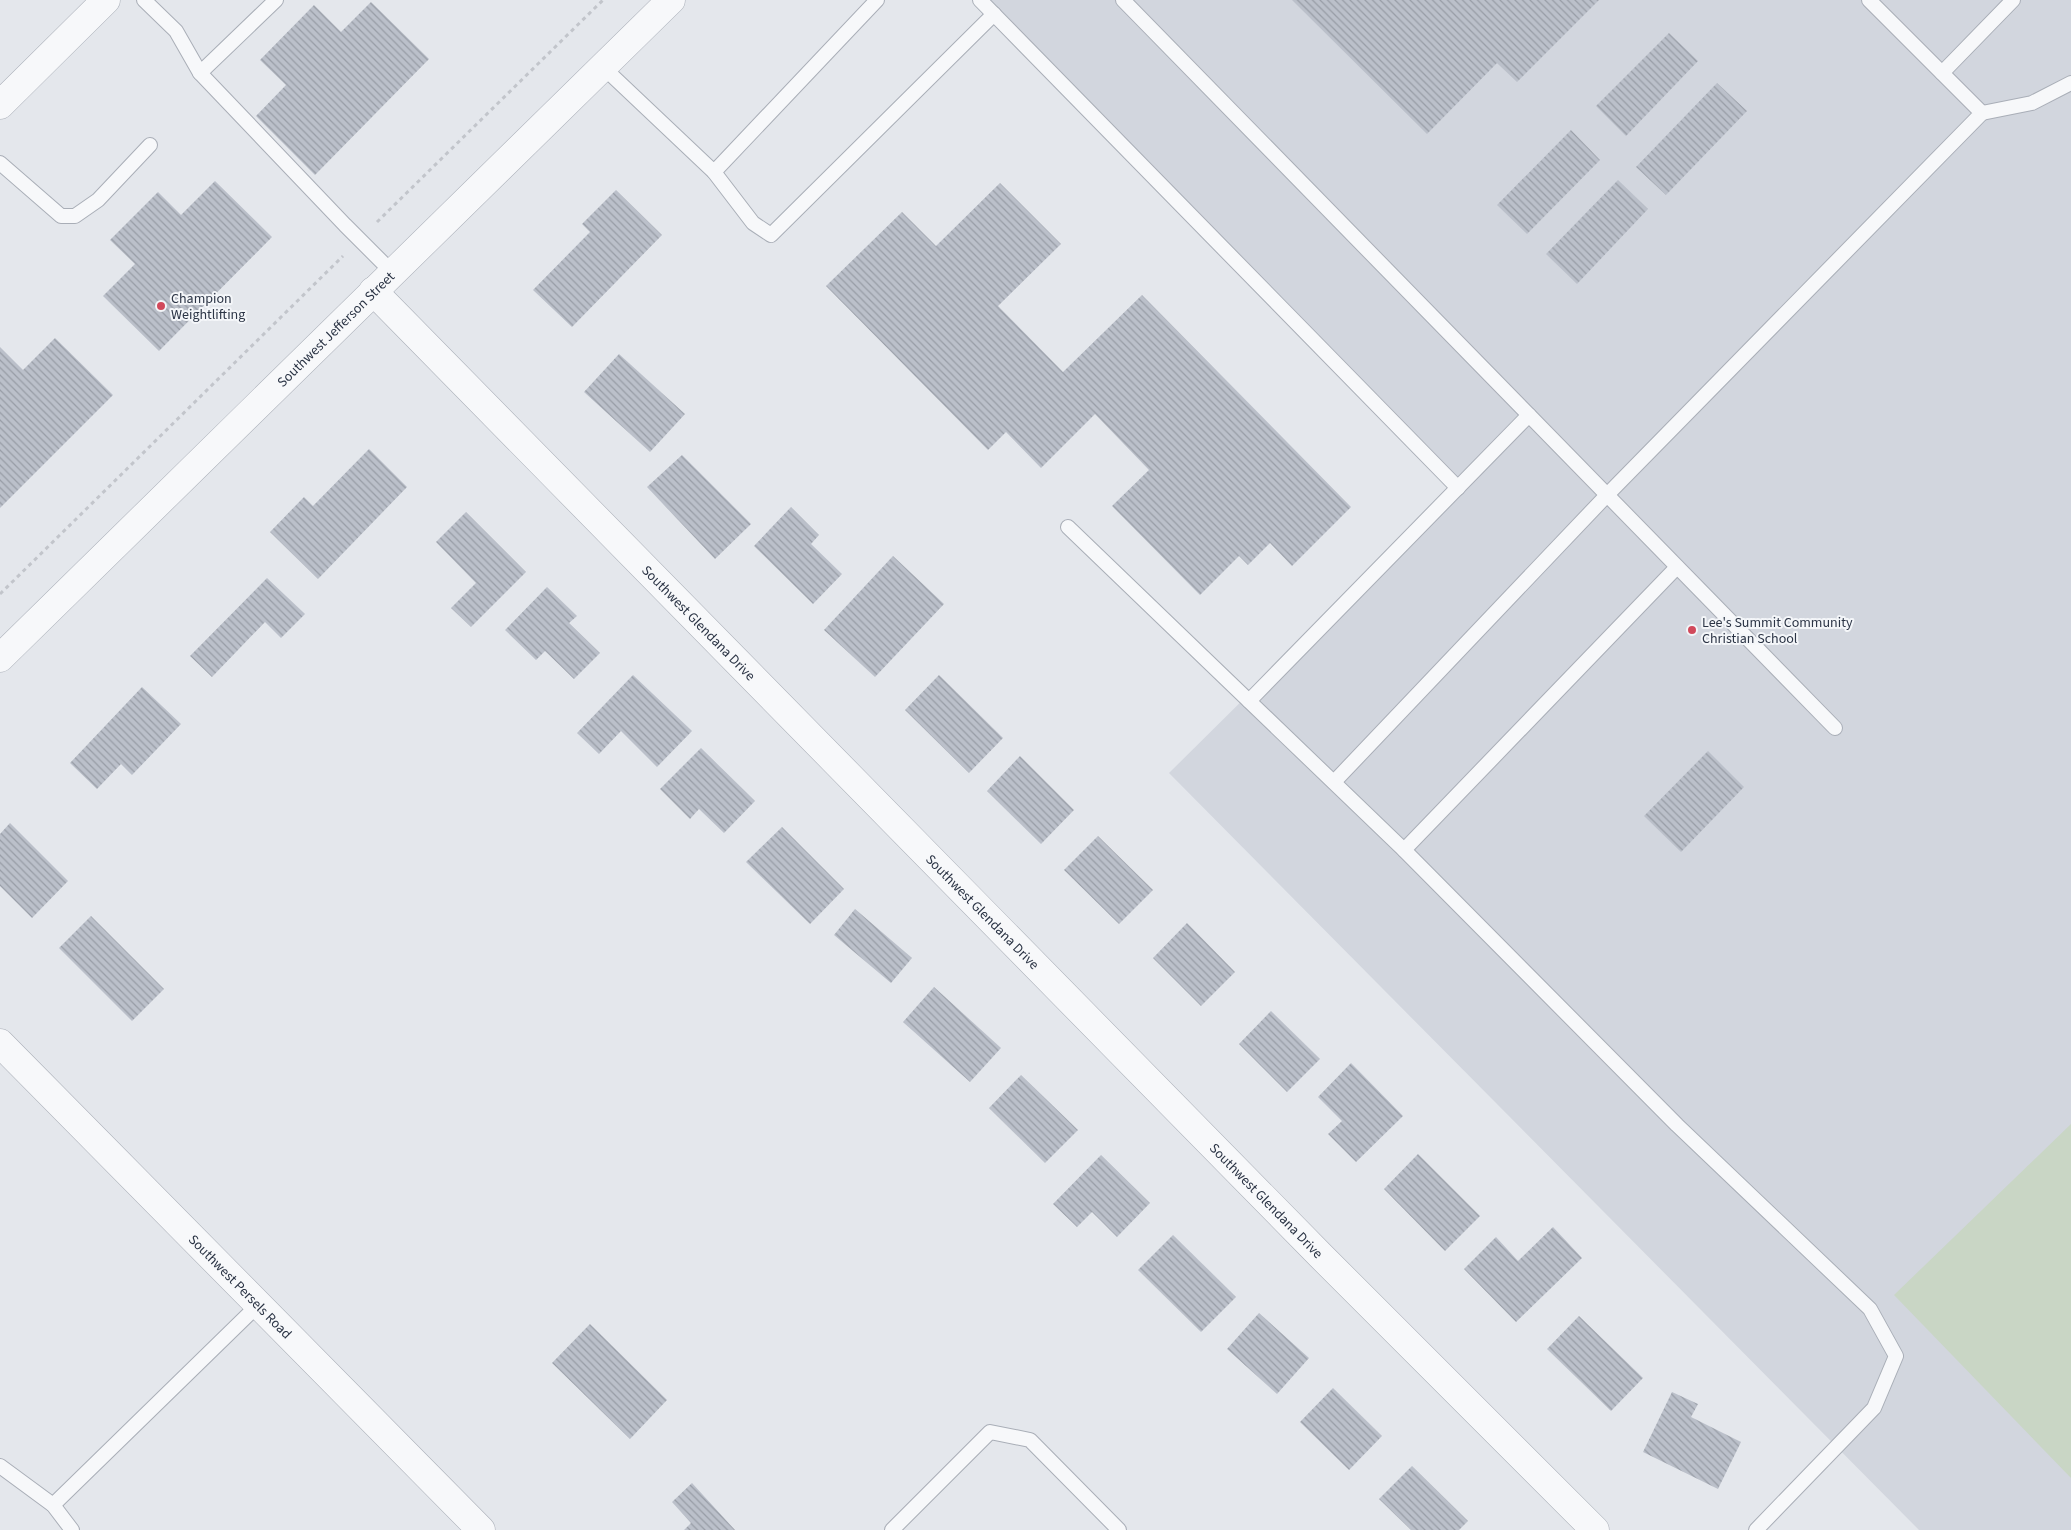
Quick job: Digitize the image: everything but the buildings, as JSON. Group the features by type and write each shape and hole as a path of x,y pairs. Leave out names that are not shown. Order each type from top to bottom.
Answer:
{"street":[{"path":"0,105 106,0"},
{"name":"Southwest Jefferson Street","path":"0,658 671,0"},
{"name":"Southwest Glendana Drive","path":"374,291 1321,1256 1595,1530"},
{"name":"Southwest Persels Road","path":"0,1044 481,1530"}],"lane":[{"path":"144,0 176,32 200,73 359,240 392,272"},
{"path":"200,73 276,0"},
{"path":"714,172 877,0"},
{"path":"980,0 1458,488"},
{"path":"1123,0 1835,728"},
{"path":"1869,0 1982,113"},
{"path":"1942,73 2013,0"},
{"path":"603,67 714,172 753,223 771,235 994,14"},
{"path":"1334,782 1607,495 1982,113 2032,103 2071,83"},
{"path":"0,163 61,216 75,216 98,200 150,145"},
{"path":"1249,701 1529,415"},
{"path":"1068,527 1404,850 1677,1125 1870,1309 1896,1356 1874,1408 1756,1530"},
{"path":"1404,850 1677,567"},
{"path":"53,1505 258,1305"},
{"path":"892,1530 990,1432 1030,1440 1119,1530"},
{"path":"0,1466 53,1505 72,1530"}],"path":[{"path":"0,594 604,0"}],"shaded area":[{"name":"Lee's Summit Community Christian School","path":"978,0 2071,0 2071,1530 1919,1530 1169,773 1457,488"}],"green space":[{"path":"2071,1124 2071,1478 1894,1295"}],"place":[{"name":"Champion Weightlifting","path":"161,306"},
{"name":"Lee's Summit Community Christian School","path":"1692,630"}]}
